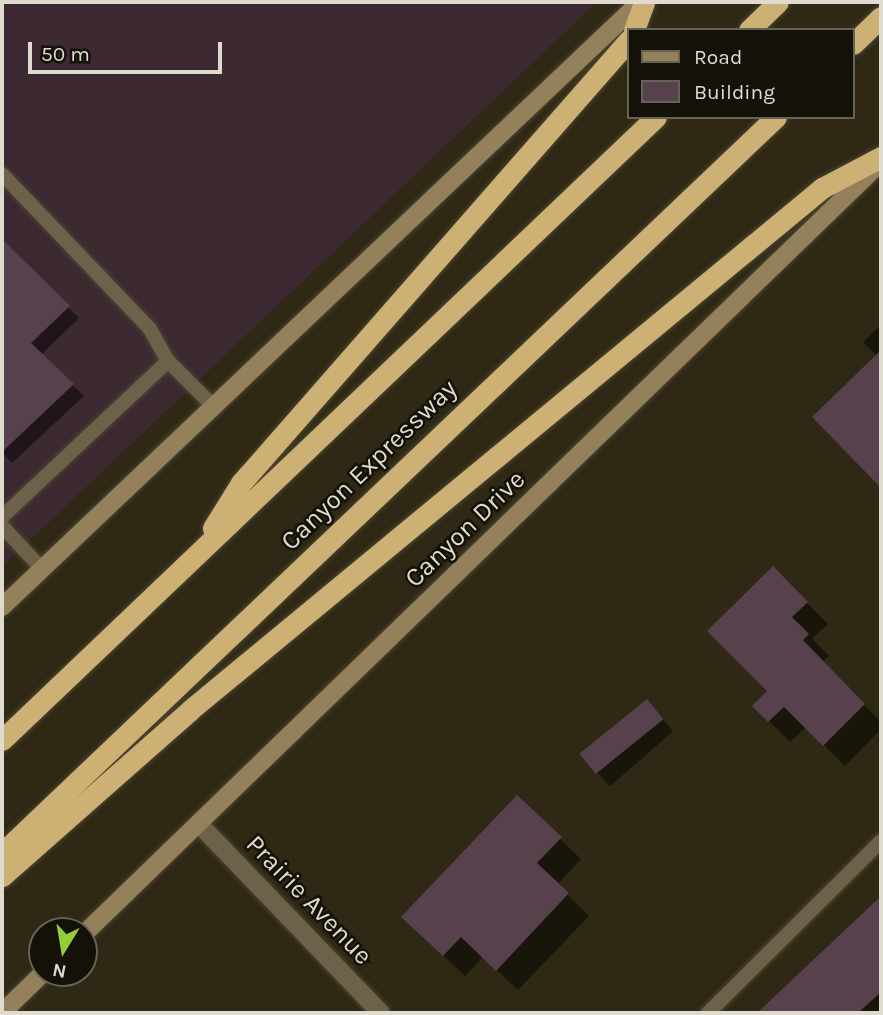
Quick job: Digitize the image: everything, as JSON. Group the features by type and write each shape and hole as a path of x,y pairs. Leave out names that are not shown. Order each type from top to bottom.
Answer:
{"highway":[{"path":"635,28 642,2"},
{"path":"751,28 778,2"},
{"path":"855,42 881,17"},
{"path":"200,551 240,483 628,41"},
{"name":"Canyon Expressway","path":"2,740 654,119"},
{"name":"Canyon Expressway","path":"2,853 774,119"},
{"path":"2,876 190,710 822,188 881,159"}],"main road":[{"path":"2,607 642,2"},
{"name":"Canyon Drive","path":"98,921 881,159"},
{"path":"2,1013 29,987"}],"street":[{"name":"Prairie Avenue","path":"199,824 380,1013"}],"lane":[{"path":"2,174 150,329 168,361 214,406"},
{"path":"2,517 168,361"},
{"path":"2,526 42,569"},
{"path":"708,1013 881,841"}],"shaded area":[{"path":"2,2 597,2 2,567"}],"building":[{"path":"2,239 70,306 31,343 74,384 2,452"},
{"path":"881,350 881,488 812,417"},
{"path":"773,566 808,602 792,617 809,634 803,640 865,704 823,746 784,707 768,722 752,706 767,691 707,631"},
{"path":"647,699 663,719 596,774 579,754"},
{"path":"517,795 562,837 537,863 569,893 496,971 461,937 443,956 401,917"},
{"path":"881,896 881,992 858,1013 757,1013"}]}
